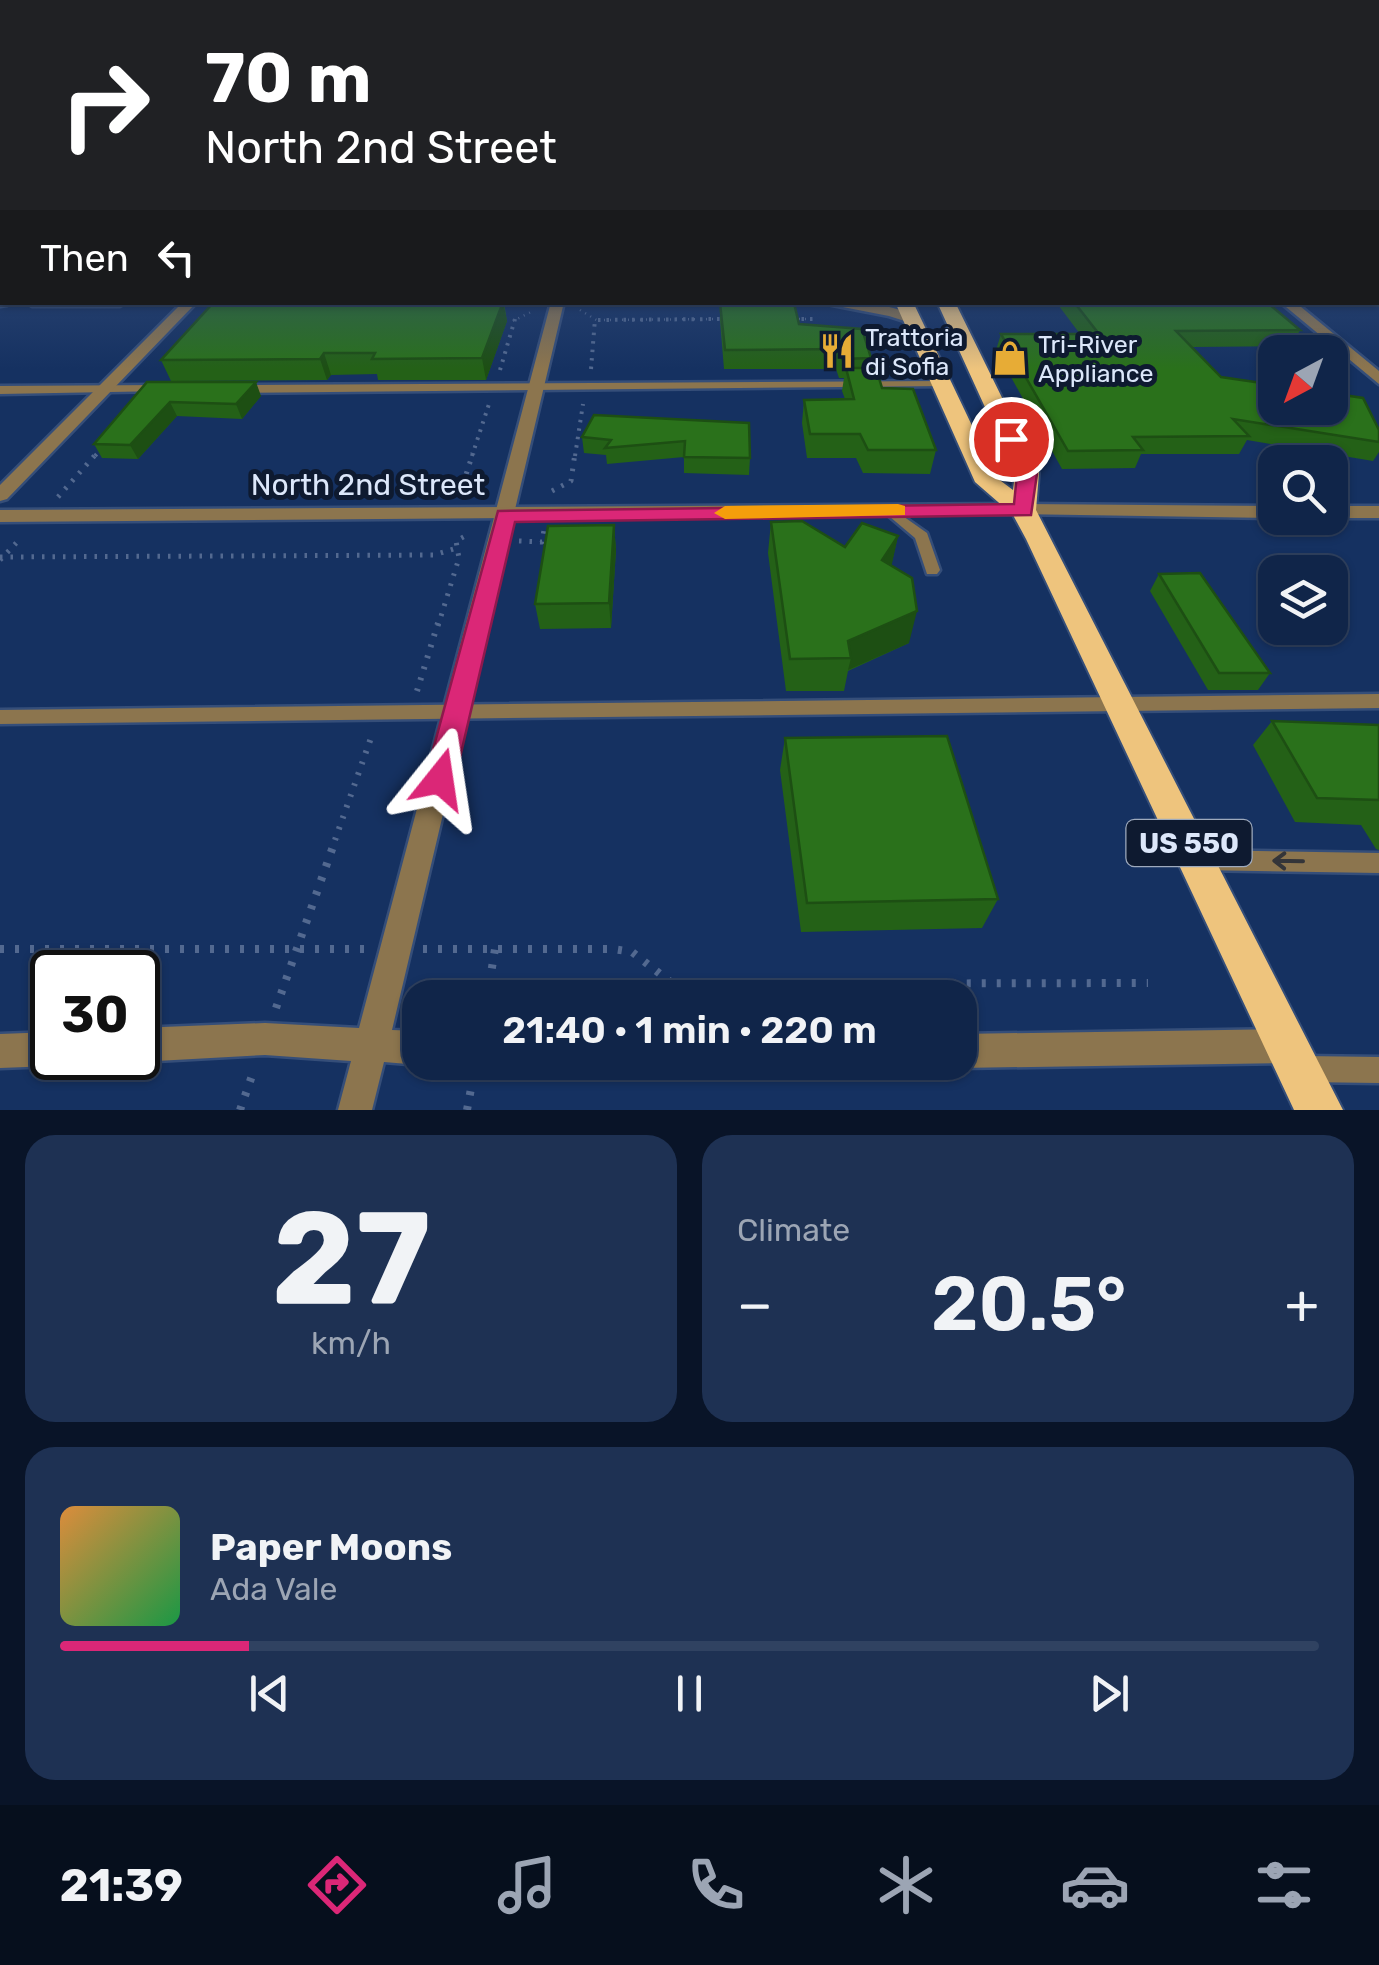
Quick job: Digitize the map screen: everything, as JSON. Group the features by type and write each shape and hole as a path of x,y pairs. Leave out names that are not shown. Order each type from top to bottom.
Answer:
{"highway":[{"name":"US 550","path":"947,305 1027,474 1024,510"},
{"name":"US 550","path":"910,311 987,482 1024,510 1319,1110"}],"street":[{"path":"0,496 101,389 188,305"},
{"path":"843,305 910,311"},
{"path":"1290,305 1379,379"},
{"path":"354,1110 538,389 546,306"},
{"name":"North 2nd Street","path":"0,516 1258,512"},
{"path":"1348,512 1379,512"},
{"path":"160,1044 265,1040 402,1047"},
{"path":"0,1051 30,1049"},
{"path":"977,1051 1294,1058"}],"lane":[{"path":"228,389 940,384"},
{"path":"0,390 174,389"},
{"path":"890,511 922,536 932,570"},
{"path":"0,717 1379,702"},
{"path":"1198,860 1379,863"},
{"path":"1294,1058 1379,1070"}],"path":[{"path":"497,379 514,319 546,306"},
{"path":"598,320 738,319"},
{"path":"776,319 830,319"},
{"path":"451,494 462,486 493,394"},
{"path":"1,558 106,444"},
{"path":"59,496 77,495"},
{"path":"1,558 434,555 457,548"},
{"path":"240,1110 379,712"},
{"path":"0,949 632,952 673,984 1148,984"},
{"path":"490,980 496,949"},
{"path":"467,1110 473,1080"}],"building":[{"path":"211,305 502,305 482,358 372,359 375,353 324,353 320,359 161,360"},
{"path":"720,305 794,305 799,324 862,329 871,358 842,359 839,349 725,350"},
{"path":"1076,305 1270,305 1300,330 1176,331 1221,377 1258,382 1258,423 1233,419 1249,436 1133,437 1143,450 1068,451 1001,334 1099,334"},
{"path":"846,368 876,368 882,388 913,389 936,450 868,450 860,434 810,434 804,400 854,399"},
{"path":"147,382 256,382 236,404 170,402 130,445 94,444"},
{"path":"1348,396 1363,398 1379,430 1379,442 1271,425 1348,425"},
{"path":"594,415 749,423 750,458 684,457 685,441 605,448 611,440 582,437"},
{"path":"802,521 845,547 862,523 898,536 882,560 912,578 917,611 848,641 851,658 790,659 771,522"},
{"path":"614,525 609,603 535,604 548,526"},
{"path":"1200,573 1270,673 1219,673 1159,574"},
{"path":"1272,721 1379,725 1379,800 1317,798"},
{"path":"947,736 998,899 807,903 785,738"}],"slow traffic":[{"path":"725,513 898,511"}],"place":[{"name":"Trattoria di Sofia","path":"837,351"},
{"name":"Tri-River Appliance","path":"1010,358"}],"route":[{"path":"440,779 506,516 1024,510 1027,474 1011,439"}]}
